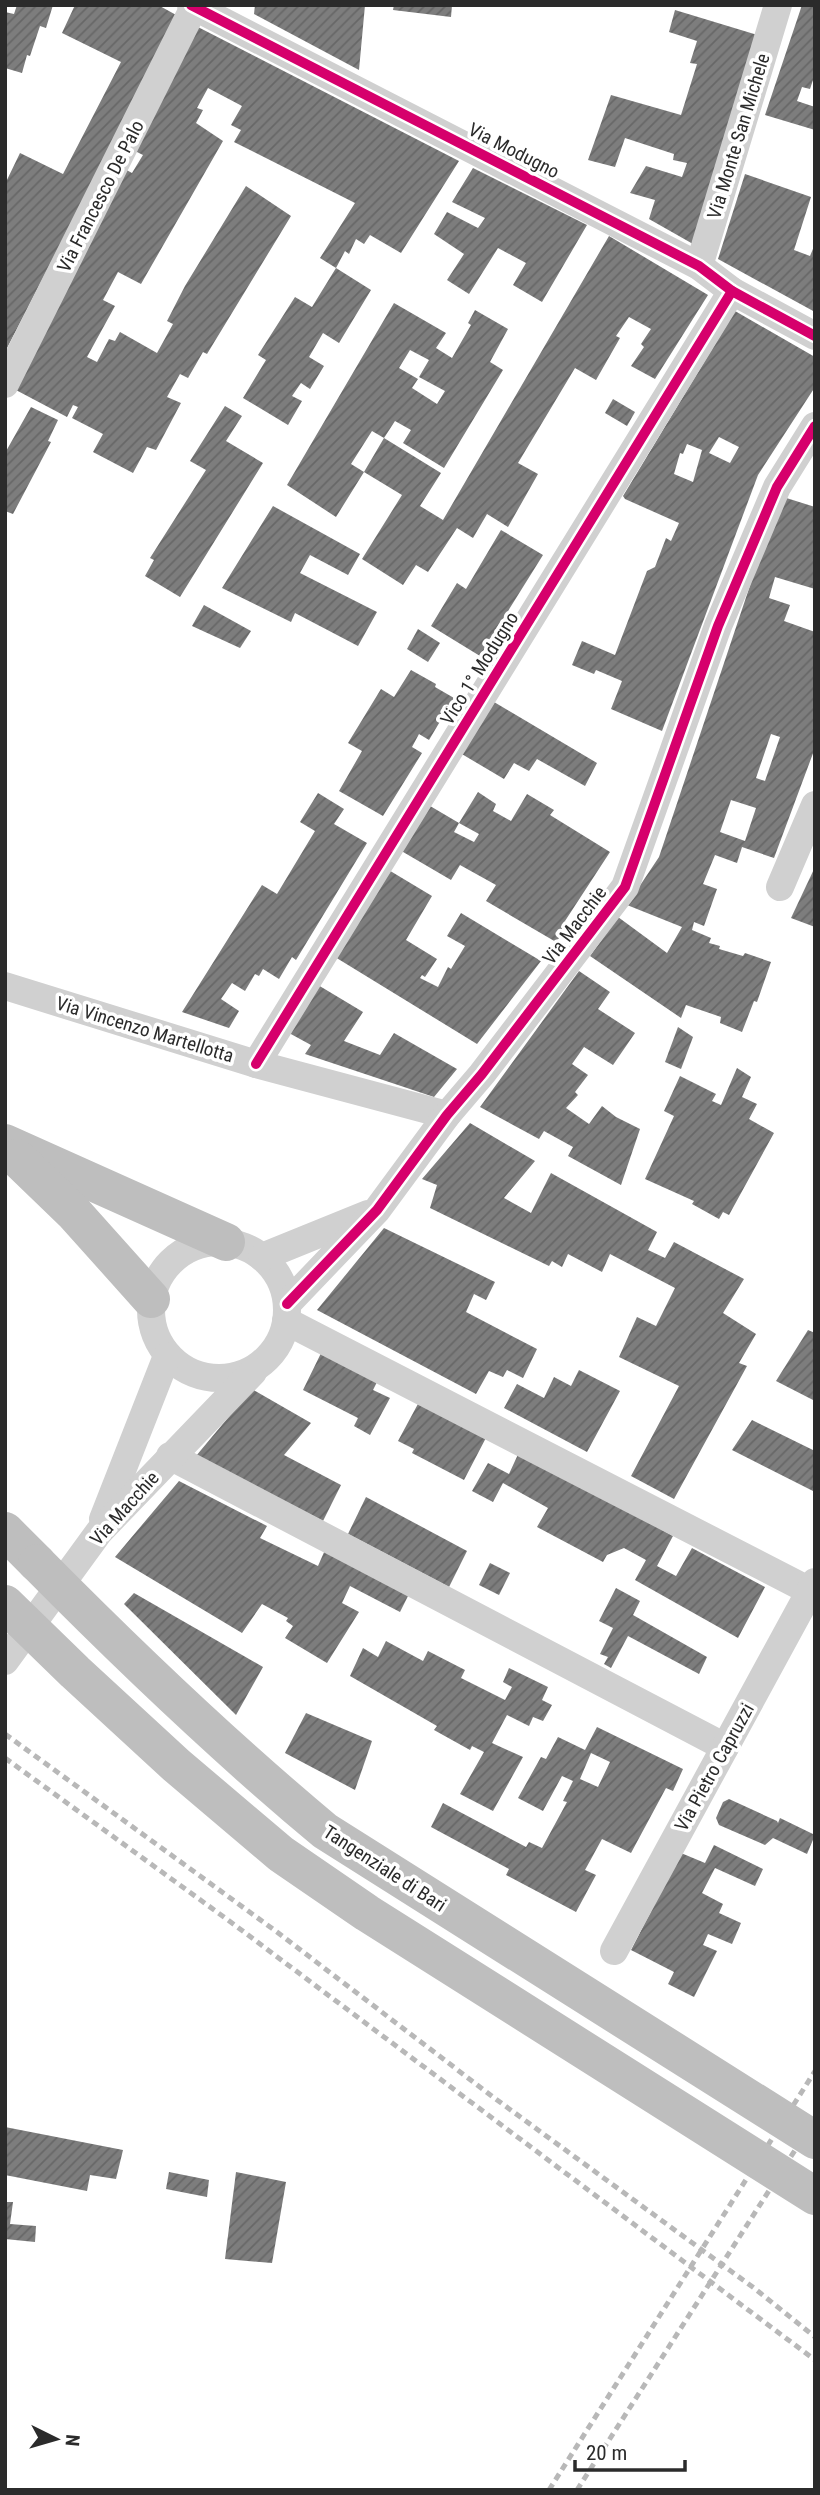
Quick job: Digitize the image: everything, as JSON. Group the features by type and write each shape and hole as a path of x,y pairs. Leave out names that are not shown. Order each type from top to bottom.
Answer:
{"highway":[{"path":"5,1145 226,1242"},
{"path":"5,1145 74,1213 151,1299"},
{"name":"Tangenziale di Bari","path":"5,1531 105,1632 254,1772 325,1831 815,2140"},
{"path":"5,1604 166,1755 281,1854 368,1913 815,2196"}],"street":[{"name":"Via Monte San Michele","path":"699,266 778,5"},
{"name":"Via Modugno","path":"193,6 242,17 699,266 732,291 815,336"},
{"name":"Via Francesco De Palo","path":"5,384 193,6"},
{"name":"Vico 1° Modugno","path":"256,1064 732,291"},
{"name":"Via Macchie","path":"287,1313 377,1210 447,1115 482,1074 625,887 718,626 776,487 815,426"},
{"path":"780,887 815,805"},
{"name":"Via Vincenzo Martellotta","path":"5,986 256,1064 447,1115"},
{"path":"262,1257 377,1210"},
{"path":"205,1242 226,1242 245,1247 262,1257 275,1270 283,1286 287,1313 281,1339 271,1355 257,1367 239,1376 220,1380 200,1377 182,1369 167,1356 155,1337 150,1314 151,1299 158,1279 170,1262 186,1250 205,1242"},
{"path":"287,1313 812,1587"},
{"path":"99,1532 167,1356"},
{"name":"Via Macchie","path":"5,1661 99,1532 257,1367"},
{"path":"170,1456 725,1747"},
{"name":"Via Pietro Capruzzi","path":"614,1951 812,1587"}],"building":[{"path":"17,5 53,5 46,28 40,26 22,73 5,68 5,12 14,14"},
{"path":"75,5 158,5 178,16 5,352 5,184 20,153 63,174 121,62 62,33"},
{"path":"255,5 365,5 359,70 254,14"},
{"path":"394,5 452,5 451,17 393,10"},
{"path":"802,5 815,7 815,74 810,89 802,87 797,101 815,107 815,130 765,115"},
{"path":"675,10 764,37 693,244 649,219 655,200 630,193 646,166 682,177 687,163 673,160 674,154 625,138 615,167 588,160 611,95 681,115 697,64 690,63 697,41 669,32"},
{"path":"196,26 459,161 401,253 370,235 364,244 356,239 349,254 345,251 336,268 320,258 355,203 234,142 241,130 231,125 242,106 208,88 197,108 203,110 196,123 223,141 141,284 118,272 103,300 115,306 87,357 97,362 109,339 115,341 120,332 157,353 173,324 167,321 185,286 246,186 291,216 207,354 203,352 188,378 180,374 167,397 181,403 156,450 147,447 133,473 93,452 103,434 72,418 78,407 73,405 67,417 14,389 123,168 132,173 143,155 133,150"},
{"path":"473,168 587,225 542,302 513,285 526,263 498,248 469,294 447,280 464,254 434,234 447,212 478,228 485,218 452,202"},
{"path":"745,174 811,197 794,250 810,256 815,244 815,312 718,259"},
{"path":"609,236 708,295 655,379 631,366 644,347 641,344 651,329 629,317 616,336 620,338 596,380 575,368 518,463 538,474 508,527 487,514 473,538 457,528 428,572 416,565 403,585 362,559 402,495 364,472 384,438 441,473 420,506 443,520"},
{"path":"336,268 371,290 339,343 323,333 309,357 324,366 310,389 301,383 292,396 302,401 288,425 243,398 266,360 258,355 295,297 312,307"},
{"path":"394,303 446,333 436,348 452,358 471,325 468,323 475,310 508,329 490,362 503,370 444,468 403,443 411,430 395,421 384,438 372,431 351,464 364,472 336,517 287,485","holes":["410,350 429,360 419,377 445,391 437,404 412,388 418,379 399,368"]},
{"path":"735,311 815,357 815,387 758,475 662,731 611,709 622,681 596,670 594,674 572,665 582,641 615,655 647,571 655,567 666,538 671,541 679,523 623,496","holes":["719,437 739,447 730,463 709,453","687,444 702,450 693,482 674,474 680,453 683,454"]},
{"path":"613,399 635,412 627,426 605,413"},
{"path":"225,406 242,416 226,441 263,463 180,597 145,576 154,560 150,558 206,470 190,461"},
{"path":"31,407 58,420 48,441 51,442 13,514 5,511 5,453"},
{"path":"780,496 815,507 815,589 775,577 769,598 790,605 784,621 815,632 815,748 774,858 742,847 737,863 715,855 703,884 717,889 704,926 694,922 692,930 711,938 709,943 720,946 719,949 743,956 745,953 771,962 757,1002 754,1001 742,1032 720,1023 721,1017 686,1005 681,1018 590,956 618,917 667,953 682,927 627,905 659,857","holes":["771,734 780,737 765,781 756,778","731,800 756,808 745,841 720,832"]},
{"path":"273,506 360,554 348,575 310,555 300,573 377,612 358,646 295,613 291,622 222,588"},
{"path":"501,530 543,555 480,656 431,626 457,583 466,589"},
{"path":"204,605 251,631 240,648 192,626"},
{"path":"418,629 440,643 428,662 407,649"},
{"path":"411,670 454,698 429,740 419,734 412,747 422,753 383,816 339,791 362,751 348,743 381,689 394,697"},
{"path":"489,699 597,763 585,786 537,759 529,771 514,763 504,779 455,750"},
{"path":"478,792 496,804 493,811 511,821 527,794 554,810 550,815 610,852 565,921 570,924 556,942 486,901 496,885 460,865 451,880 398,849 425,803 459,823","holes":["459,823 479,834 474,842 454,832"]},
{"path":"318,793 344,809 334,824 367,843 296,960 292,957 279,979 263,969 259,976 255,974 245,991 232,983 221,999 239,1011 229,1028 182,1012 262,885 277,894 315,831 300,822"},
{"path":"815,867 815,927 791,918"},
{"path":"387,869 432,896 406,940 437,959 425,977 422,975 420,978 438,987 448,967 451,969 465,946 447,936 461,913 541,961 477,1044 335,957"},
{"path":"579,971 610,992 598,1009 635,1033 613,1065 584,1047 572,1064 588,1075 575,1092 578,1095 566,1108 589,1124 602,1106 616,1117 640,1129 621,1185 568,1156 573,1147 544,1131 539,1139 480,1107"},
{"path":"318,985 363,1012 344,1041 380,1055 394,1033 457,1069 434,1097 305,1054 311,1045 289,1033"},
{"path":"678,1027 693,1037 681,1069 665,1062"},
{"path":"737,1068 751,1077 742,1097 757,1104 749,1119 774,1133 729,1215 723,1212 719,1219 692,1204 694,1201 645,1179 674,1116 664,1111 680,1076 716,1094 712,1101 721,1105"},
{"path":"470,1123 535,1161 504,1198 531,1213 551,1173 657,1232 648,1250 665,1258 674,1242 744,1279 723,1313 756,1334 739,1363 747,1366 674,1499 631,1476 679,1386 619,1357 637,1317 656,1326 675,1288 610,1254 602,1272 568,1254 562,1267 552,1261 549,1266 430,1208 437,1185 422,1179"},
{"path":"384,1228 495,1282 486,1300 474,1294 466,1312 537,1349 523,1378 507,1370 503,1377 489,1371 476,1394 317,1310"},
{"path":"808,1330 815,1333 815,1401 776,1381"},
{"path":"325,1345 381,1374 373,1390 390,1398 370,1435 354,1426 358,1418 303,1390"},
{"path":"579,1370 620,1391 587,1452 504,1408 517,1384 544,1398 554,1377 571,1386"},
{"path":"252,1389 311,1423 284,1455 341,1485 323,1521 196,1456"},
{"path":"419,1402 489,1432 464,1480 412,1453 414,1449 398,1441"},
{"path":"752,1420 815,1451 815,1492 732,1450"},
{"path":"520,1450 673,1536 657,1566 676,1576 692,1548 765,1587 738,1638 635,1580 646,1560 624,1548 607,1555 603,1562 537,1527 548,1508 503,1483 493,1502 472,1491 488,1463 509,1474"},
{"path":"179,1481 267,1526 260,1538 318,1566 325,1550 410,1592 400,1612 350,1586 342,1603 359,1612 327,1663 285,1638 293,1626 286,1621 288,1618 262,1604 242,1633 115,1557"},
{"path":"366,1497 467,1551 449,1587 348,1534"},
{"path":"490,1563 510,1573 499,1595 479,1585"},
{"path":"616,1588 640,1601 633,1615 707,1657 699,1674 628,1636 611,1668 604,1664 608,1657 600,1654 613,1628 599,1621"},
{"path":"134,1593 263,1667 236,1715 124,1604"},
{"path":"386,1641 423,1661 428,1651 465,1670 461,1678 505,1700 512,1687 503,1682 509,1668 548,1687 542,1700 552,1705 543,1721 533,1717 529,1726 507,1715 492,1743 523,1757 493,1811 460,1794 484,1752 472,1746 470,1750 434,1730 437,1726 350,1676 363,1648 378,1657"},
{"path":"306,1713 372,1741 355,1790 285,1753"},
{"path":"597,1727 683,1769 673,1791 666,1788 631,1853 602,1839 585,1870 596,1875 576,1912 506,1875 509,1869 431,1827 443,1803 526,1847 529,1842 542,1848 567,1802 563,1801 573,1781 562,1776 543,1811 518,1798 541,1757 546,1759 558,1737 585,1750","holes":["591,1753 610,1762 598,1787 580,1779"]},
{"path":"729,1799 778,1823 780,1818 815,1835 807,1854 773,1838 765,1845 719,1825 716,1818 723,1802"},
{"path":"714,1845 763,1869 755,1886 715,1868 702,1893 723,1904 719,1913 741,1923 732,1944 708,1934 703,1945 717,1951 694,1997 668,1984 674,1972 631,1950 681,1853 705,1863"},
{"path":"5,2127 123,2150 116,2179 90,2175 87,2191 5,2175"},
{"path":"169,2172 209,2180 207,2197 166,2189"},
{"path":"236,2172 286,2182 272,2263 225,2259"},
{"path":"5,2202 13,2202 10,2224 36,2226 35,2242 5,2239"}],"railway":[{"path":"5,1734 277,1932 493,2097 754,2288 815,2337"},
{"path":"5,1758 228,1920 815,2360"},
{"path":"549,2490 815,2071"},
{"path":"577,2490 815,2119"}],"cycle path":[{"path":"191,5 699,266 732,291 815,336"},
{"path":"256,1064 732,291"},
{"path":"287,1304 377,1210 447,1115 482,1074 625,887 718,626 777,487 815,426"}]}
